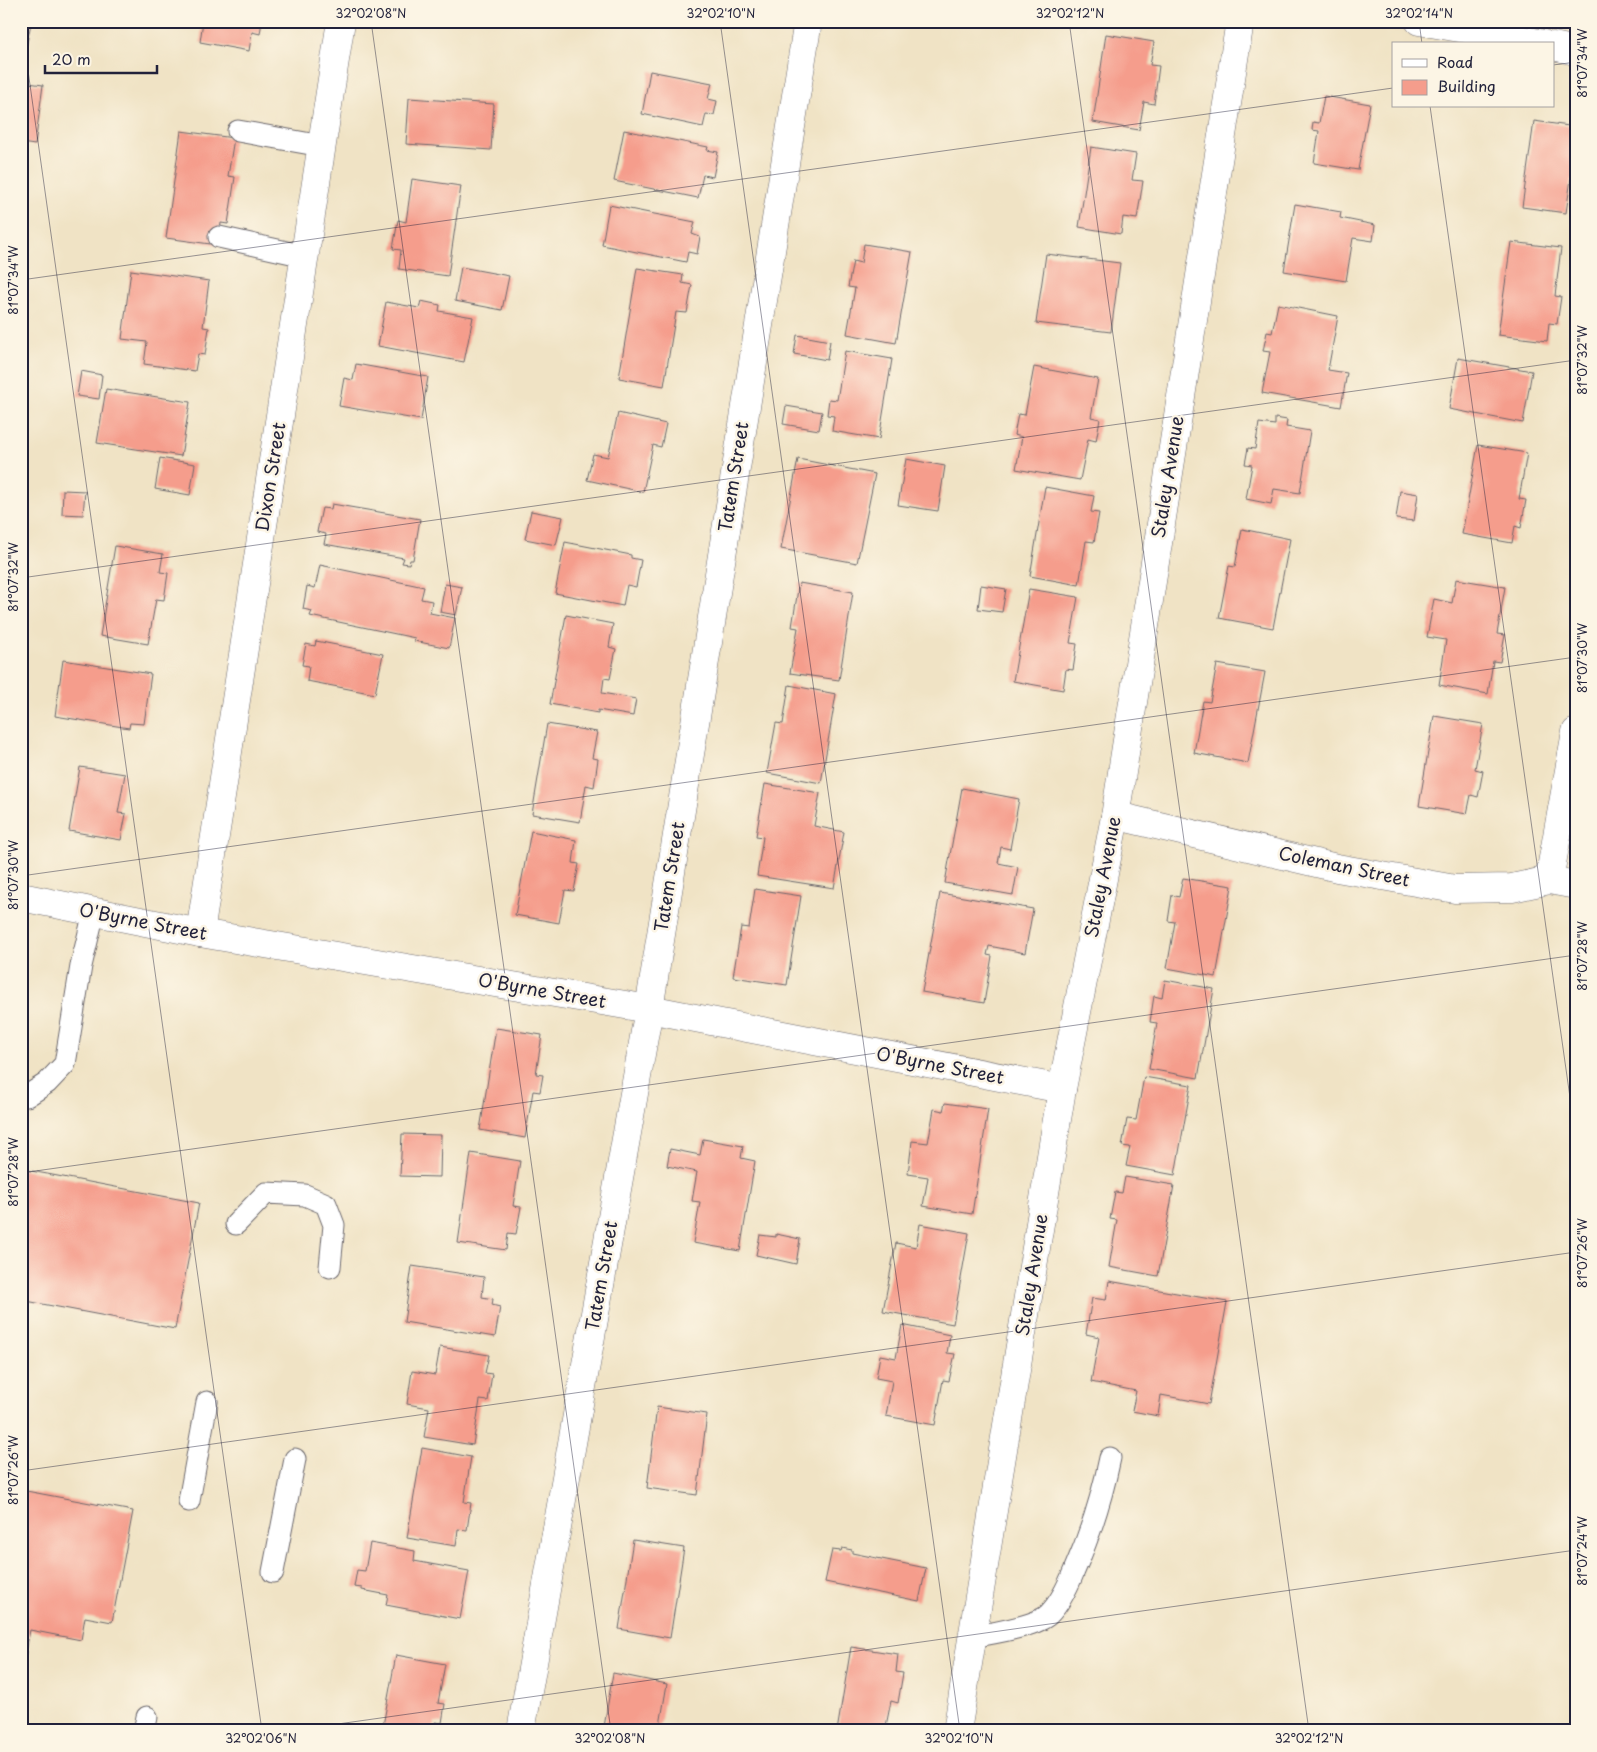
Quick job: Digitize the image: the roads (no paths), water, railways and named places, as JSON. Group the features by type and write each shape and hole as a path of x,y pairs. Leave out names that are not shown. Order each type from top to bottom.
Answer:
{"street":[{"name":"Dixon Street","path":"200,934 341,21"},
{"name":"Tatem Street","path":"521,1731 649,1009 808,21"},
{"name":"Staley Avenue","path":"957,1731 1062,1089 1115,817 1240,21"},
{"path":"1419,21 1488,32 1534,42"},
{"path":"1554,46 1576,50"},
{"path":"1549,880 1576,732"},
{"name":"Coleman Street","path":"1115,817 1337,868 1455,889 1512,888 1549,880 1576,885"},
{"name":"O'Byrne Street","path":"21,897 200,934 649,1009 1062,1089"}],"lane":[{"path":"238,131 322,146"},
{"path":"219,237 305,256"},
{"path":"21,1096 27,1096 47,1083 65,1064 81,966 94,912"},
{"path":"236,1224 266,1192 305,1195 326,1204 334,1225 330,1267"},
{"path":"189,1501 206,1402"},
{"path":"972,1637 1023,1627 1048,1615 1066,1590 1086,1544 1103,1493 1110,1458"},
{"path":"273,1572 295,1460"}]}
